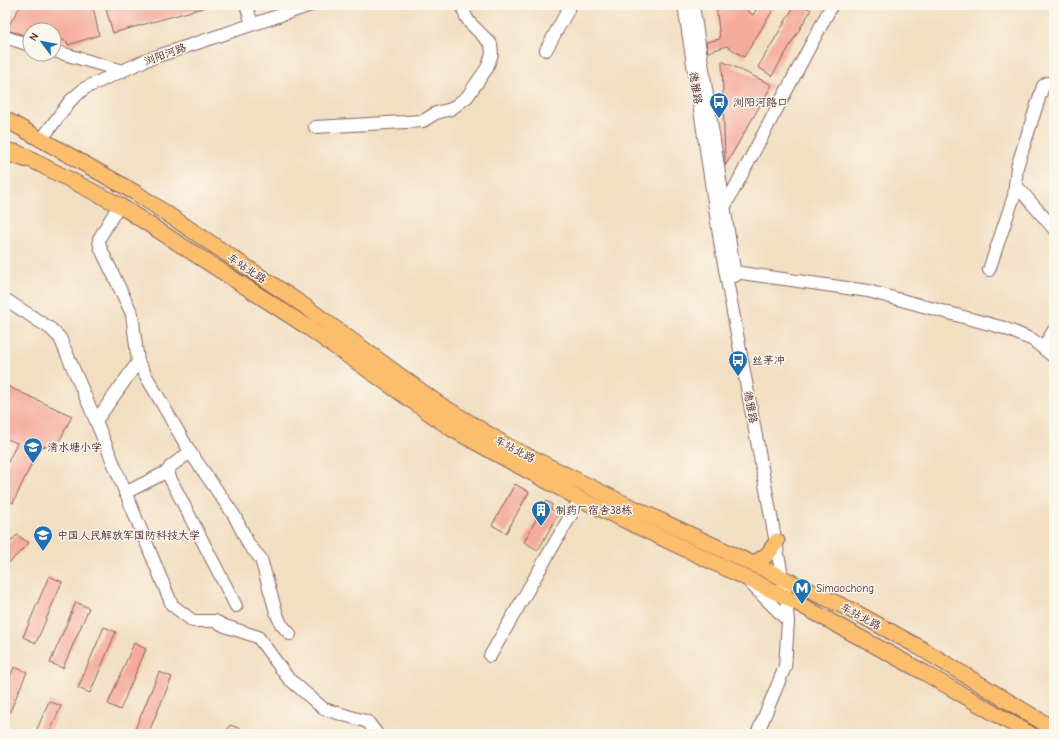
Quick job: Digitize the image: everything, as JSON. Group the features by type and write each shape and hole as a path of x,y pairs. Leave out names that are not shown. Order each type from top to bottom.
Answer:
{"highway":[{"path":"5,151 26,158"}],"main road":[{"name":"车站北路","path":"5,119 136,193 306,307 439,404 506,445 619,501 853,611 917,646 1054,729"},
{"name":"车站北路","path":"5,146 119,205 306,326 452,429 580,499 790,599 925,672 1030,734"},
{"path":"753,564 767,555 777,541"}],"street":[{"path":"246,5 252,24"},
{"name":"浏阳河路","path":"41,140 70,101 86,88 146,60 312,5"},
{"path":"315,127 424,121 436,113 451,109 467,97 487,68 492,54 490,44 470,23 466,17 462,5"},
{"path":"546,50 568,10 568,5"},
{"name":"德雅路","path":"684,5 721,248 777,541 788,580"},
{"name":"德雅路","path":"693,5 734,272 780,528 794,629 790,668 762,734"},
{"path":"724,208 832,5"},
{"path":"5,38 22,43"},
{"path":"62,53 123,71"},
{"path":"989,270 1014,196 1017,167 1043,86 1047,83 1054,83"},
{"path":"1015,184 1054,229"},
{"path":"119,205 99,238 100,247 132,314 138,362 190,452 234,515 249,545 261,559 276,612 282,624 290,634"},
{"path":"734,272 868,291 1004,328 1033,340 1054,357"},
{"path":"5,299 57,334 96,421 166,595 176,610 193,621 215,621 258,637 288,678 324,710 368,722 377,734"},
{"path":"1043,348 1054,330"},
{"path":"96,421 138,362"},
{"path":"125,493 168,471 172,464 190,452"},
{"path":"168,471 170,478 236,606"},
{"path":"490,656 580,499"},
{"path":"744,578 788,622"},
{"name":"德雅路","path":"756,734 785,667 790,599"}],"building":[{"path":"21,5 84,5 94,11 99,35 68,45 67,42 62,40 62,22 22,22 22,34 6,30"},
{"path":"120,5 206,5 206,7 113,33 106,9"},
{"path":"716,5 740,5 753,15 759,5 776,5 744,57 727,46 708,52 706,42 720,39"},
{"path":"795,5 803,5 811,10 772,76 758,67"},
{"path":"722,61 772,85 725,166 725,162"},
{"path":"5,385 72,416 59,442 39,448 13,503 5,500 5,469 17,443 5,438"},
{"path":"515,484 529,492 506,533 492,525"},
{"name":"制药厂宿舍38栋","path":"546,501 552,504 551,509 559,513 538,550 524,542"},
{"path":"17,535 29,543 5,567 5,547"},
{"path":"49,576 62,582 36,643 23,637"},
{"path":"76,602 89,608 63,668 50,663"},
{"path":"104,627 116,632 90,693 78,688"},
{"path":"134,643 146,649 120,710 108,704"},
{"path":"14,667 27,672 5,723 5,689"},
{"path":"159,672 172,677 148,734 133,734"},
{"path":"49,701 61,706 49,734 35,734"},
{"path":"230,725 252,733 252,734 225,734"}],"place":[{"name":"浏阳河路口","path":"719,119"},
{"name":"丝茅冲","path":"738,377"},
{"name":"清水塘小学","path":"33,464"},
{"name":"制药厂宿舍38栋","path":"541,527"},
{"name":"中国人民解放军国防科技大学","path":"43,552"},
{"name":"Simaochong","path":"802,605"}]}
